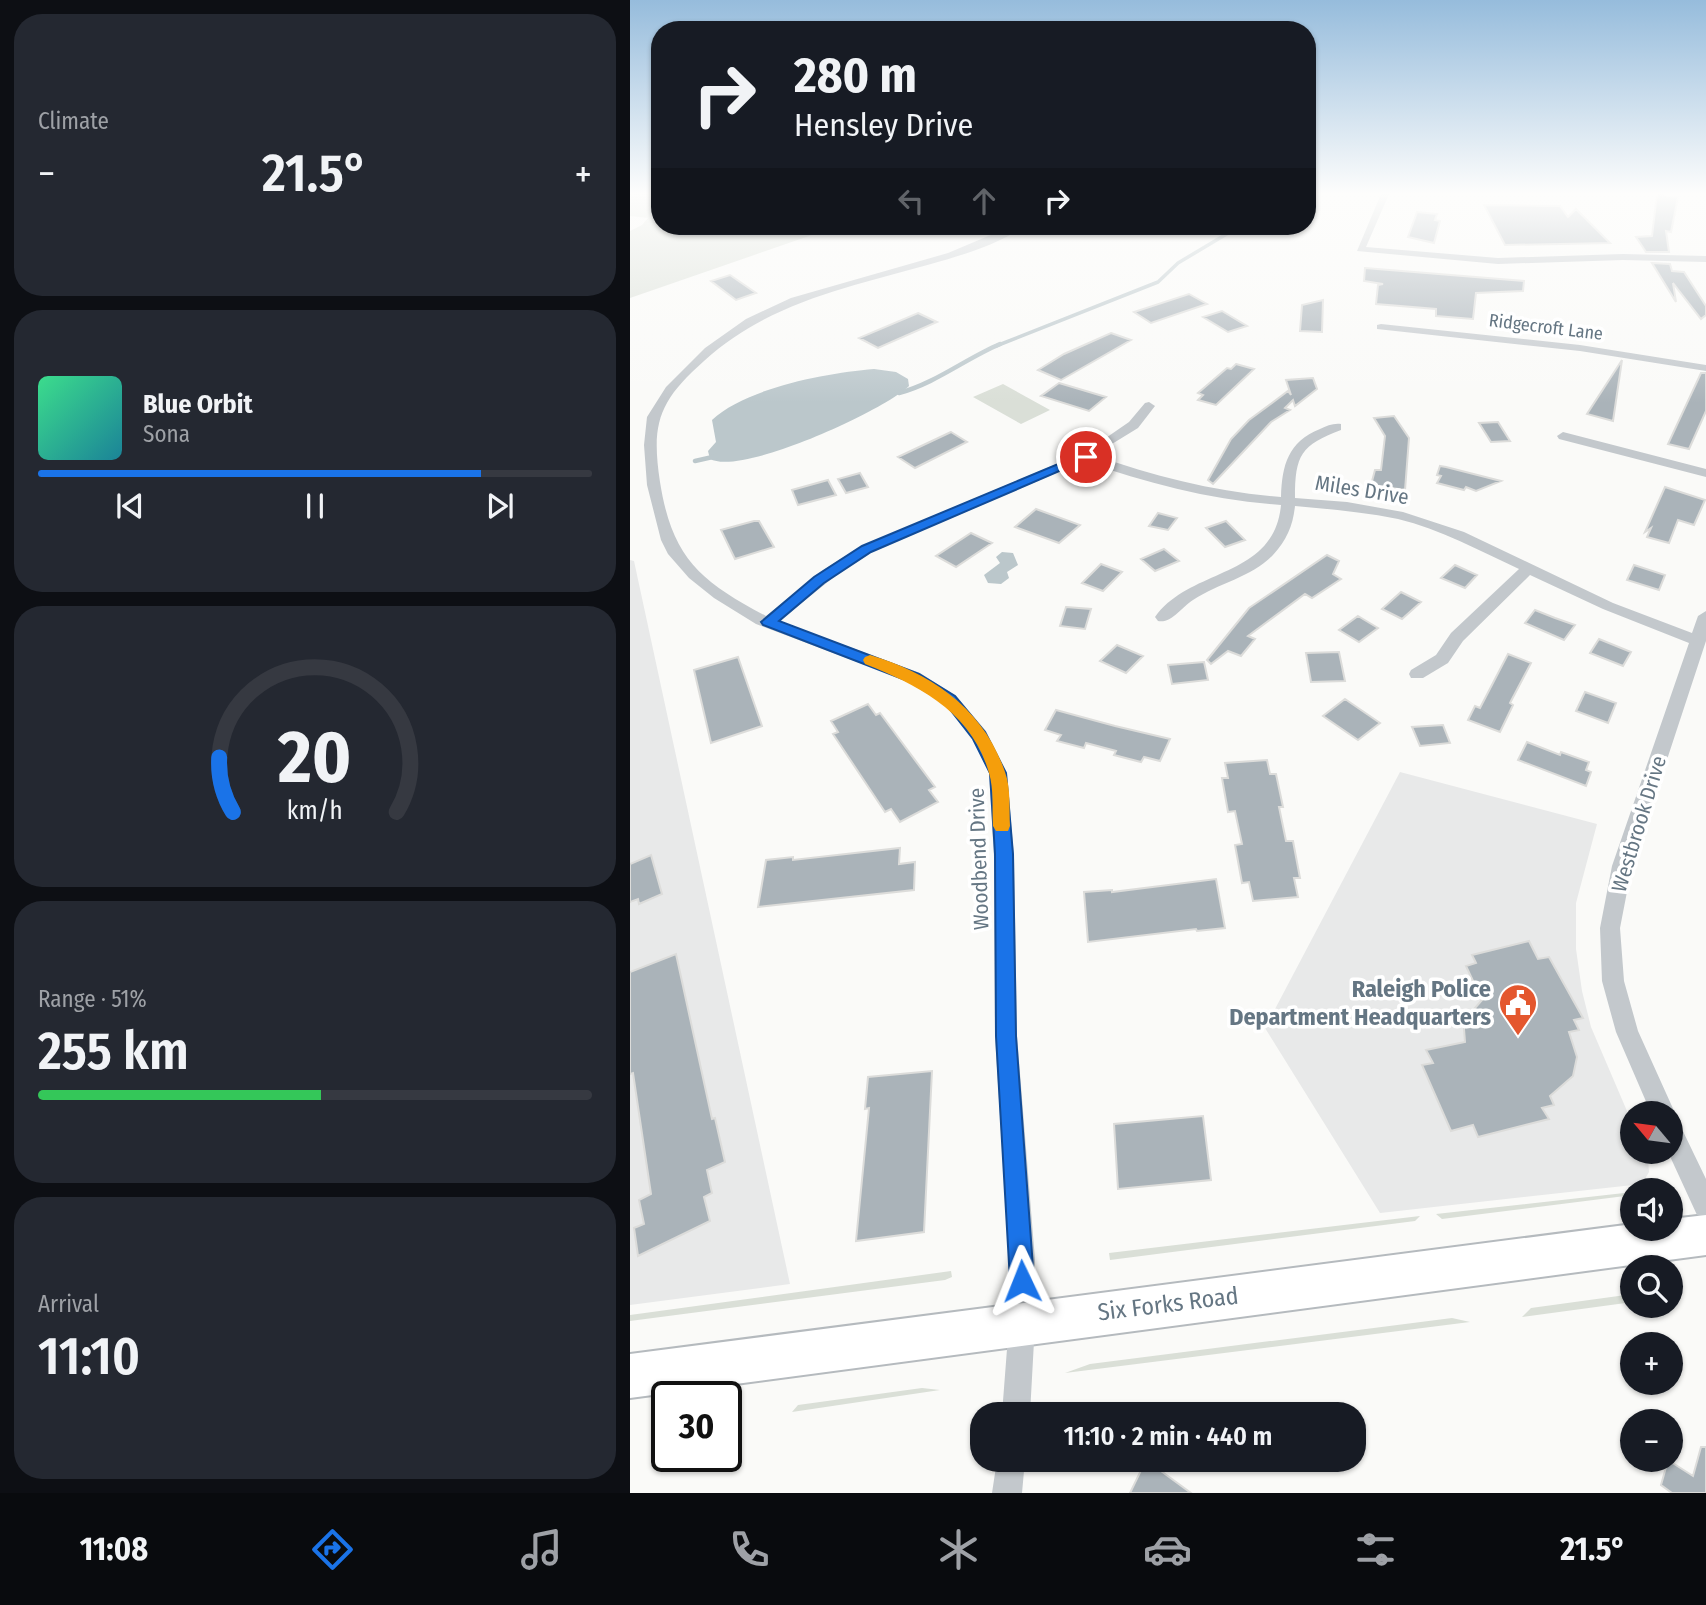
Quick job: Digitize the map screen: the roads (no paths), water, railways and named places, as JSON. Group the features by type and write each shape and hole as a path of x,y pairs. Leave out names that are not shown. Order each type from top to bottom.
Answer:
{"main road":[{"name":"Six Forks Road","path":"630,1376 1706,1235"}],"street":[{"name":"Woodbend Drive","path":"924,264 825,291 751,320 724,338 687,372 652,419 650,452 660,519 672,549 692,573 721,597 768,622 914,677 930,686 950,700 980,736 998,773 1004,854 1006,1036 1022,1260 1022,1323 1017,1402"},
{"name":"Ridgecroft Lane","path":"1381,327 1580,348 1706,368"},
{"path":"768,622 819,580 866,549 1086,457 1135,422 1146,413 1149,406"},
{"path":"1164,617 1174,603 1185,596 1253,566 1263,557 1278,540 1287,522 1288,470 1293,456 1310,438 1337,427"},
{"path":"1563,436 1706,473"},
{"name":"Miles Drive","path":"1086,457 1148,479 1232,497 1403,516 1459,536 1608,606 1698,641"},
{"path":"1417,674 1442,659 1457,637 1529,568"},
{"name":"Westbrook Drive","path":"1658,1101 1627,1032 1613,981 1610,928 1622,866 1706,616"},
{"path":"1684,1159 1706,1206"},
{"path":"1007,1493 1010,1472"}],"waterway":[{"path":"996,346 1158,282 1177,264"},
{"path":"899,393 913,389 1000,344"},
{"path":"695,461 717,456"}],"place":[{"name":"Raleigh Police Department Headquarters","path":"1518,1037"}]}
